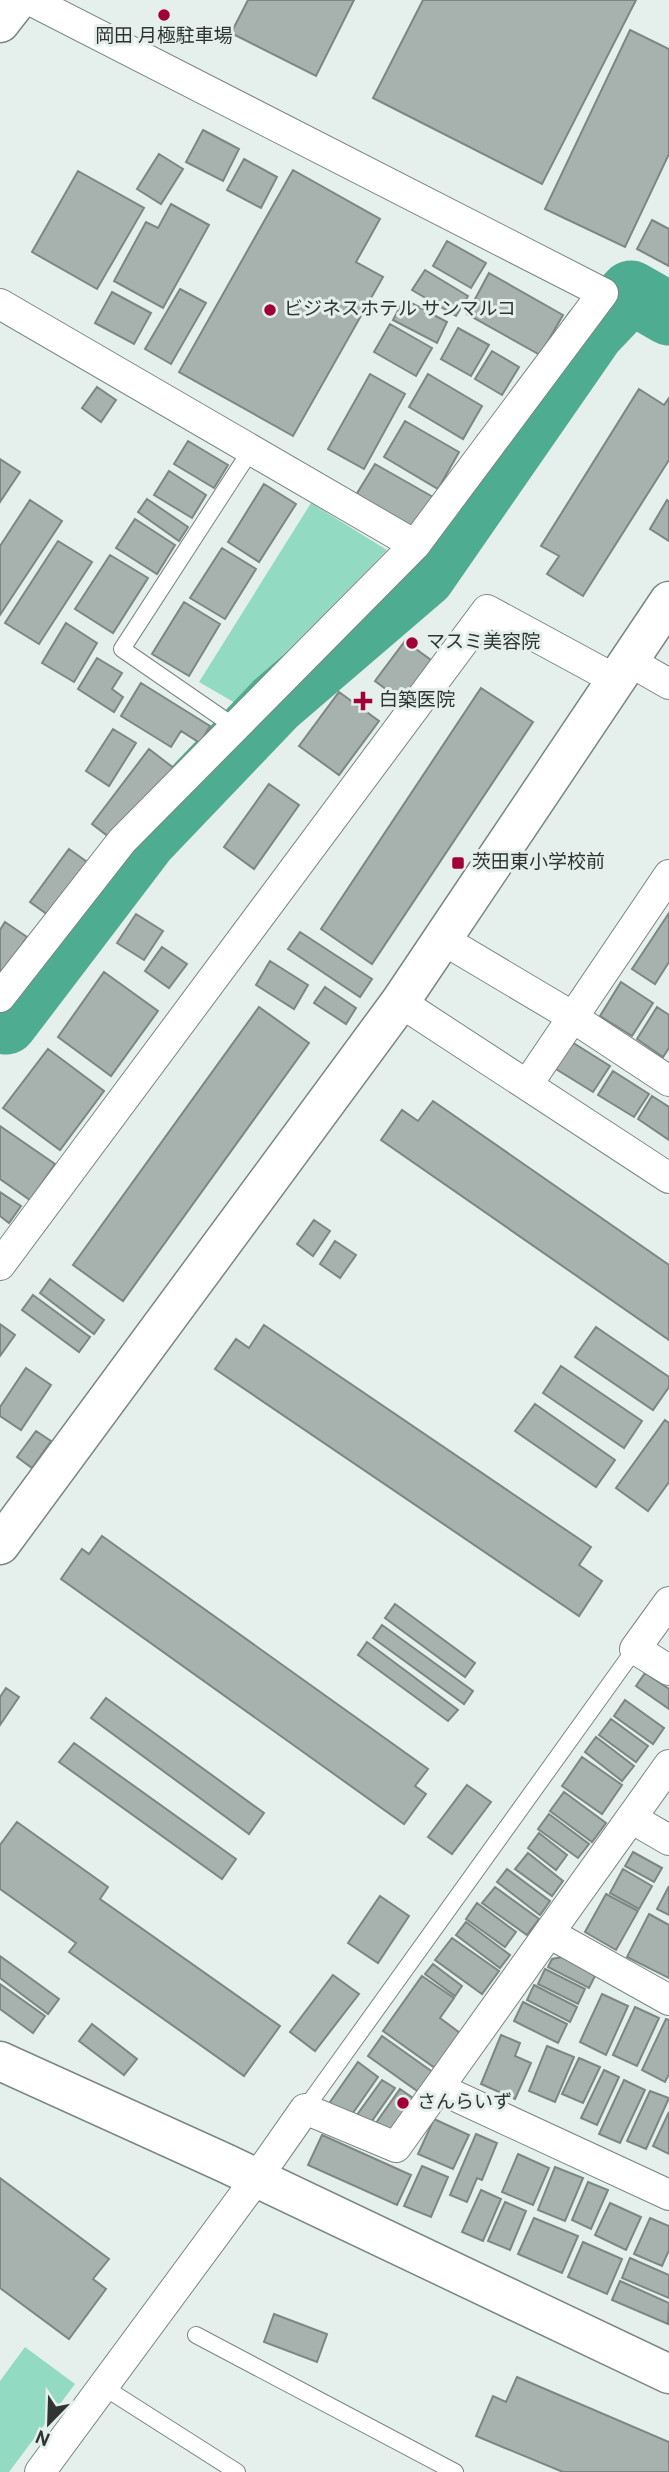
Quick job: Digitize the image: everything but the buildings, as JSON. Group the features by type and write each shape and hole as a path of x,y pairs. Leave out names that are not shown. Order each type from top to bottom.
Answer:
{"street":[{"path":"0,23 18,0"},
{"path":"0,997 122,841 415,545 603,293 30,0"},
{"path":"0,304 415,545"},
{"path":"0,1545 400,1002 669,601"},
{"path":"0,1265 487,610 622,670 669,684"},
{"path":"527,1085 669,876"},
{"path":"442,939 574,1018 669,1081"},
{"path":"400,1002 669,1178"},
{"path":"669,1602 635,1649 669,1670"},
{"path":"40,2472 257,2179 304,2109 396,2147 669,1765"},
{"path":"631,1818 669,1840"},
{"path":"549,1933 669,2000"},
{"path":"0,2061 669,2374"},
{"path":"438,2088 669,2195"}],"lane":[{"path":"235,727 122,649 251,450"},
{"path":"304,2109 635,1649"},
{"path":"196,2335 430,2467 455,2472"},
{"path":"102,2386 237,2472"}],"green space":[{"path":"311,503 387,550 237,704 199,682"},
{"path":"25,2347 75,2384 9,2472 0,2472 0,2381"}],"waterway":[{"path":"6,1023 146,839 276,703 424,576 593,332 631,292 669,314"},
{"path":"0,1023 6,1023 0,1036"}],"place":[{"name":"岡田 月極駐車場","path":"164,15"},
{"name":"ビジネスホテル サンマルコ","path":"270,310"},
{"name":"マスミ美容院","path":"412,643"},
{"name":"白築医院","path":"363,701"},
{"name":"茨田東小学校前","path":"458,863"},
{"name":"さんらいず","path":"403,2103"}]}
